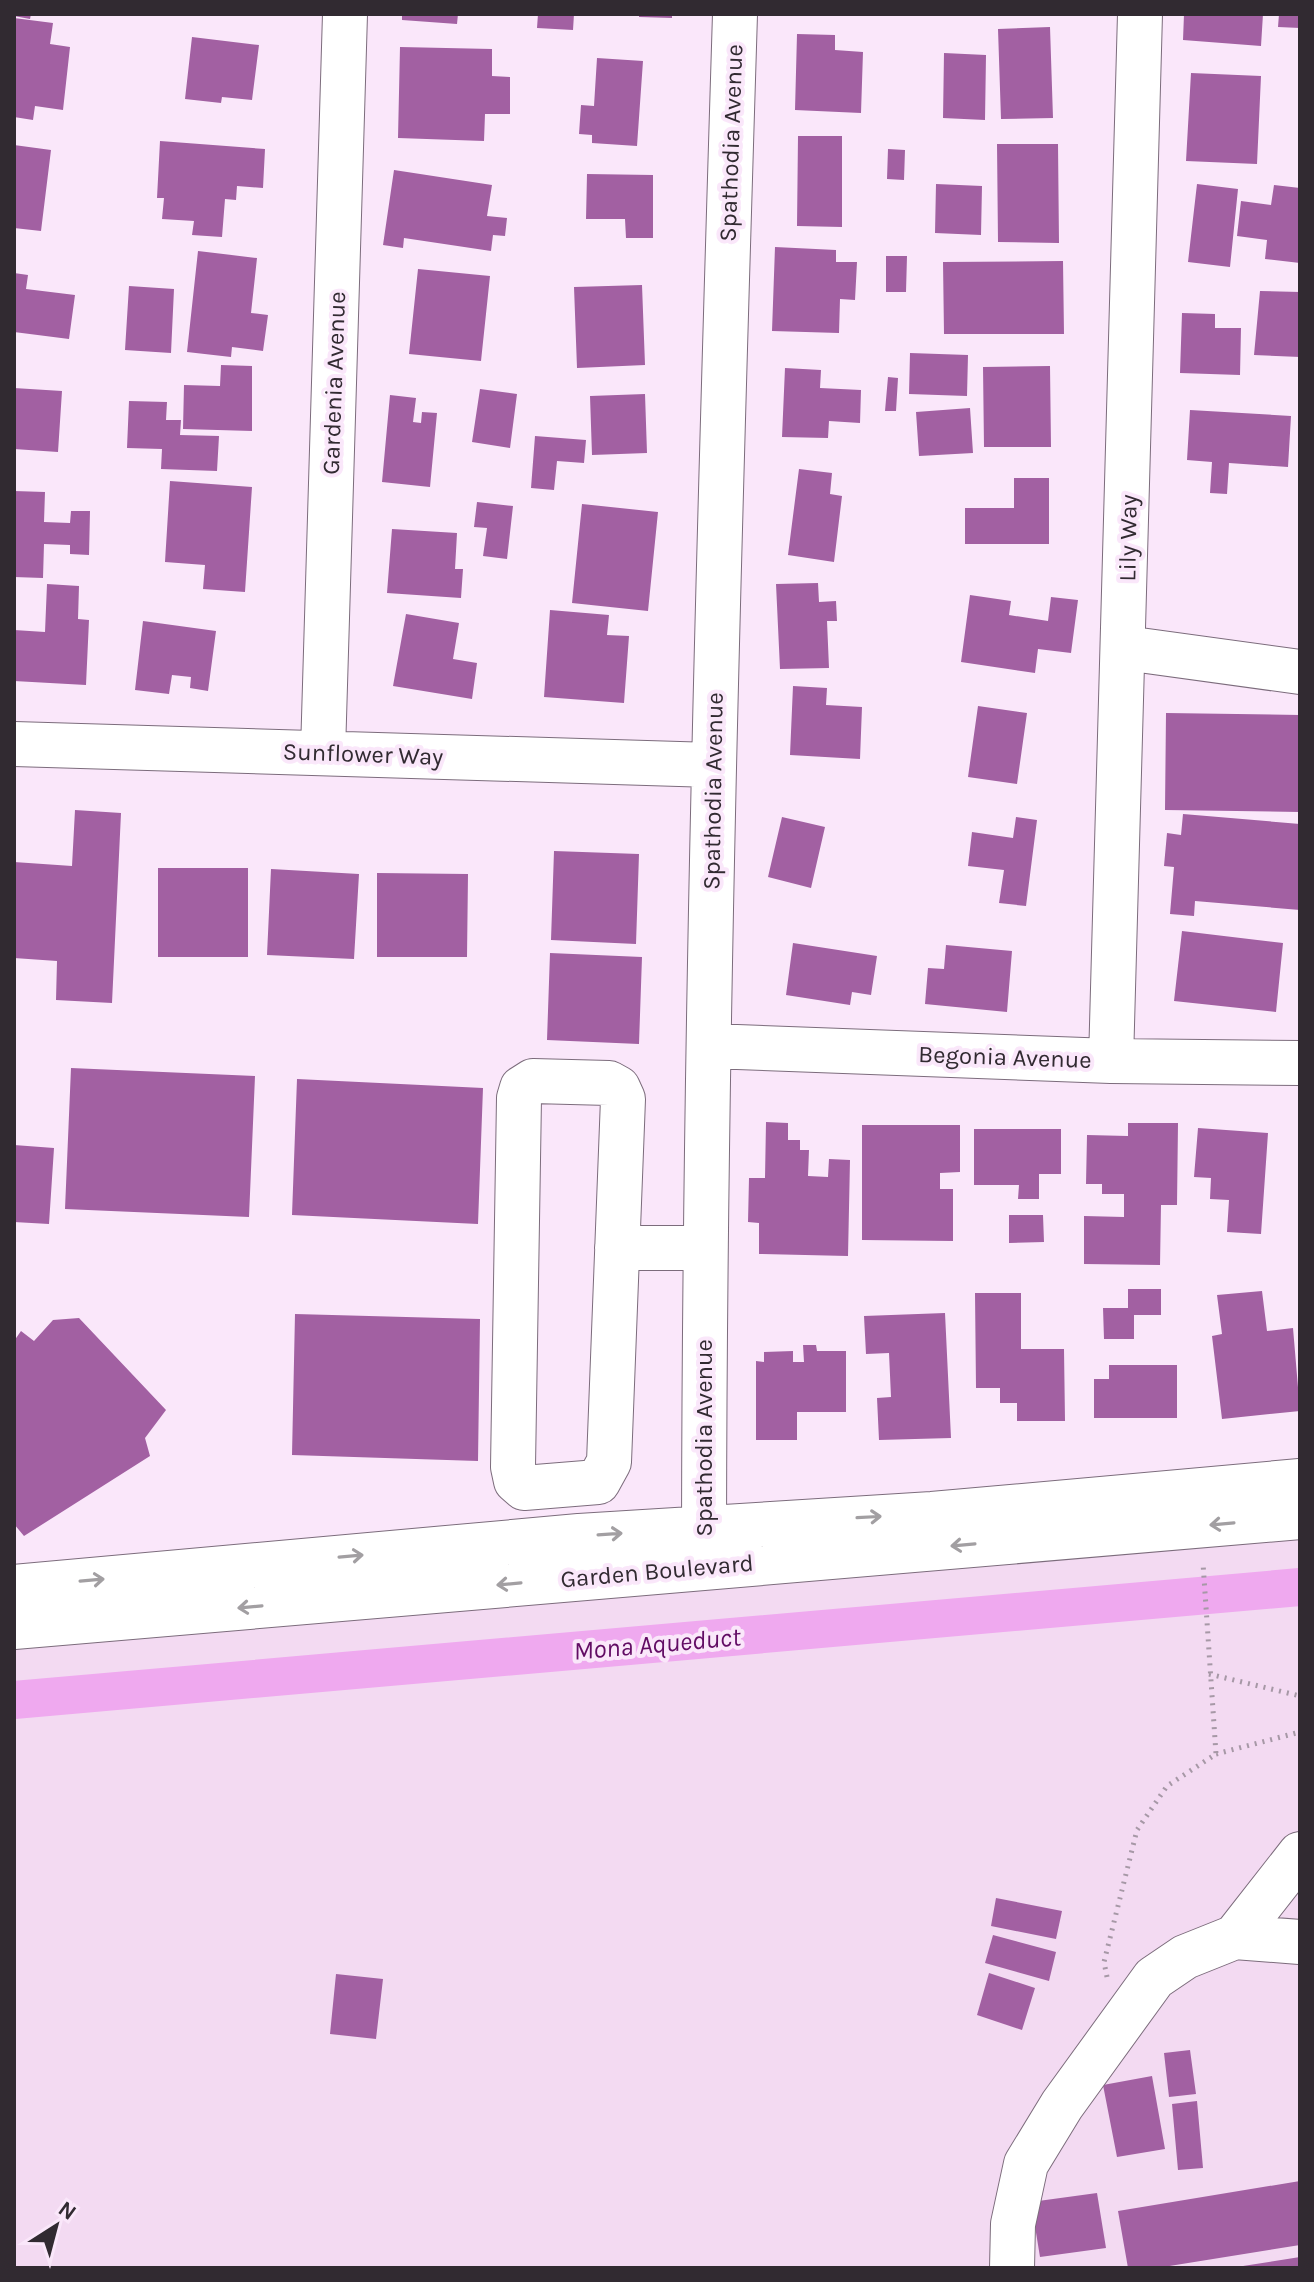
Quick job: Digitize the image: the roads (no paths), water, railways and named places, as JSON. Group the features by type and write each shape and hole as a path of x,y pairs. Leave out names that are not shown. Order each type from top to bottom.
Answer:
{"street":[{"name":"Gardenia Avenue","path":"323,752 345,14"},
{"name":"Spathodia Avenue","path":"704,1547 704,1248 710,1046 712,765 735,14"},
{"name":"Lily Way","path":"1111,1061 1125,648 1140,14"},
{"path":"1125,648 1300,672"},
{"name":"Sunflower Way","path":"14,744 712,765"},
{"name":"Begonia Avenue","path":"710,1046 1111,1061 1300,1063"},
{"path":"533,1081 609,1083 618,1088 623,1099 617,1248 609,1462 606,1474 598,1482 524,1488 516,1481 513,1467 519,1098 522,1088 533,1081"},
{"path":"617,1248 704,1248"},
{"name":"Garden Boulevard","path":"14,1627 704,1547 932,1514 1300,1481"},
{"name":"Garden Boulevard","path":"14,1587 704,1547 1300,1517"},
{"path":"1235,1937 1300,1854"},
{"path":"1012,2268 1013,2224 1026,2164 1062,2105 1154,1978 1185,1957 1235,1937 1300,1942"}],"waterway":[{"name":"Mona Aqueduct","path":"14,1700 1300,1587"}]}
